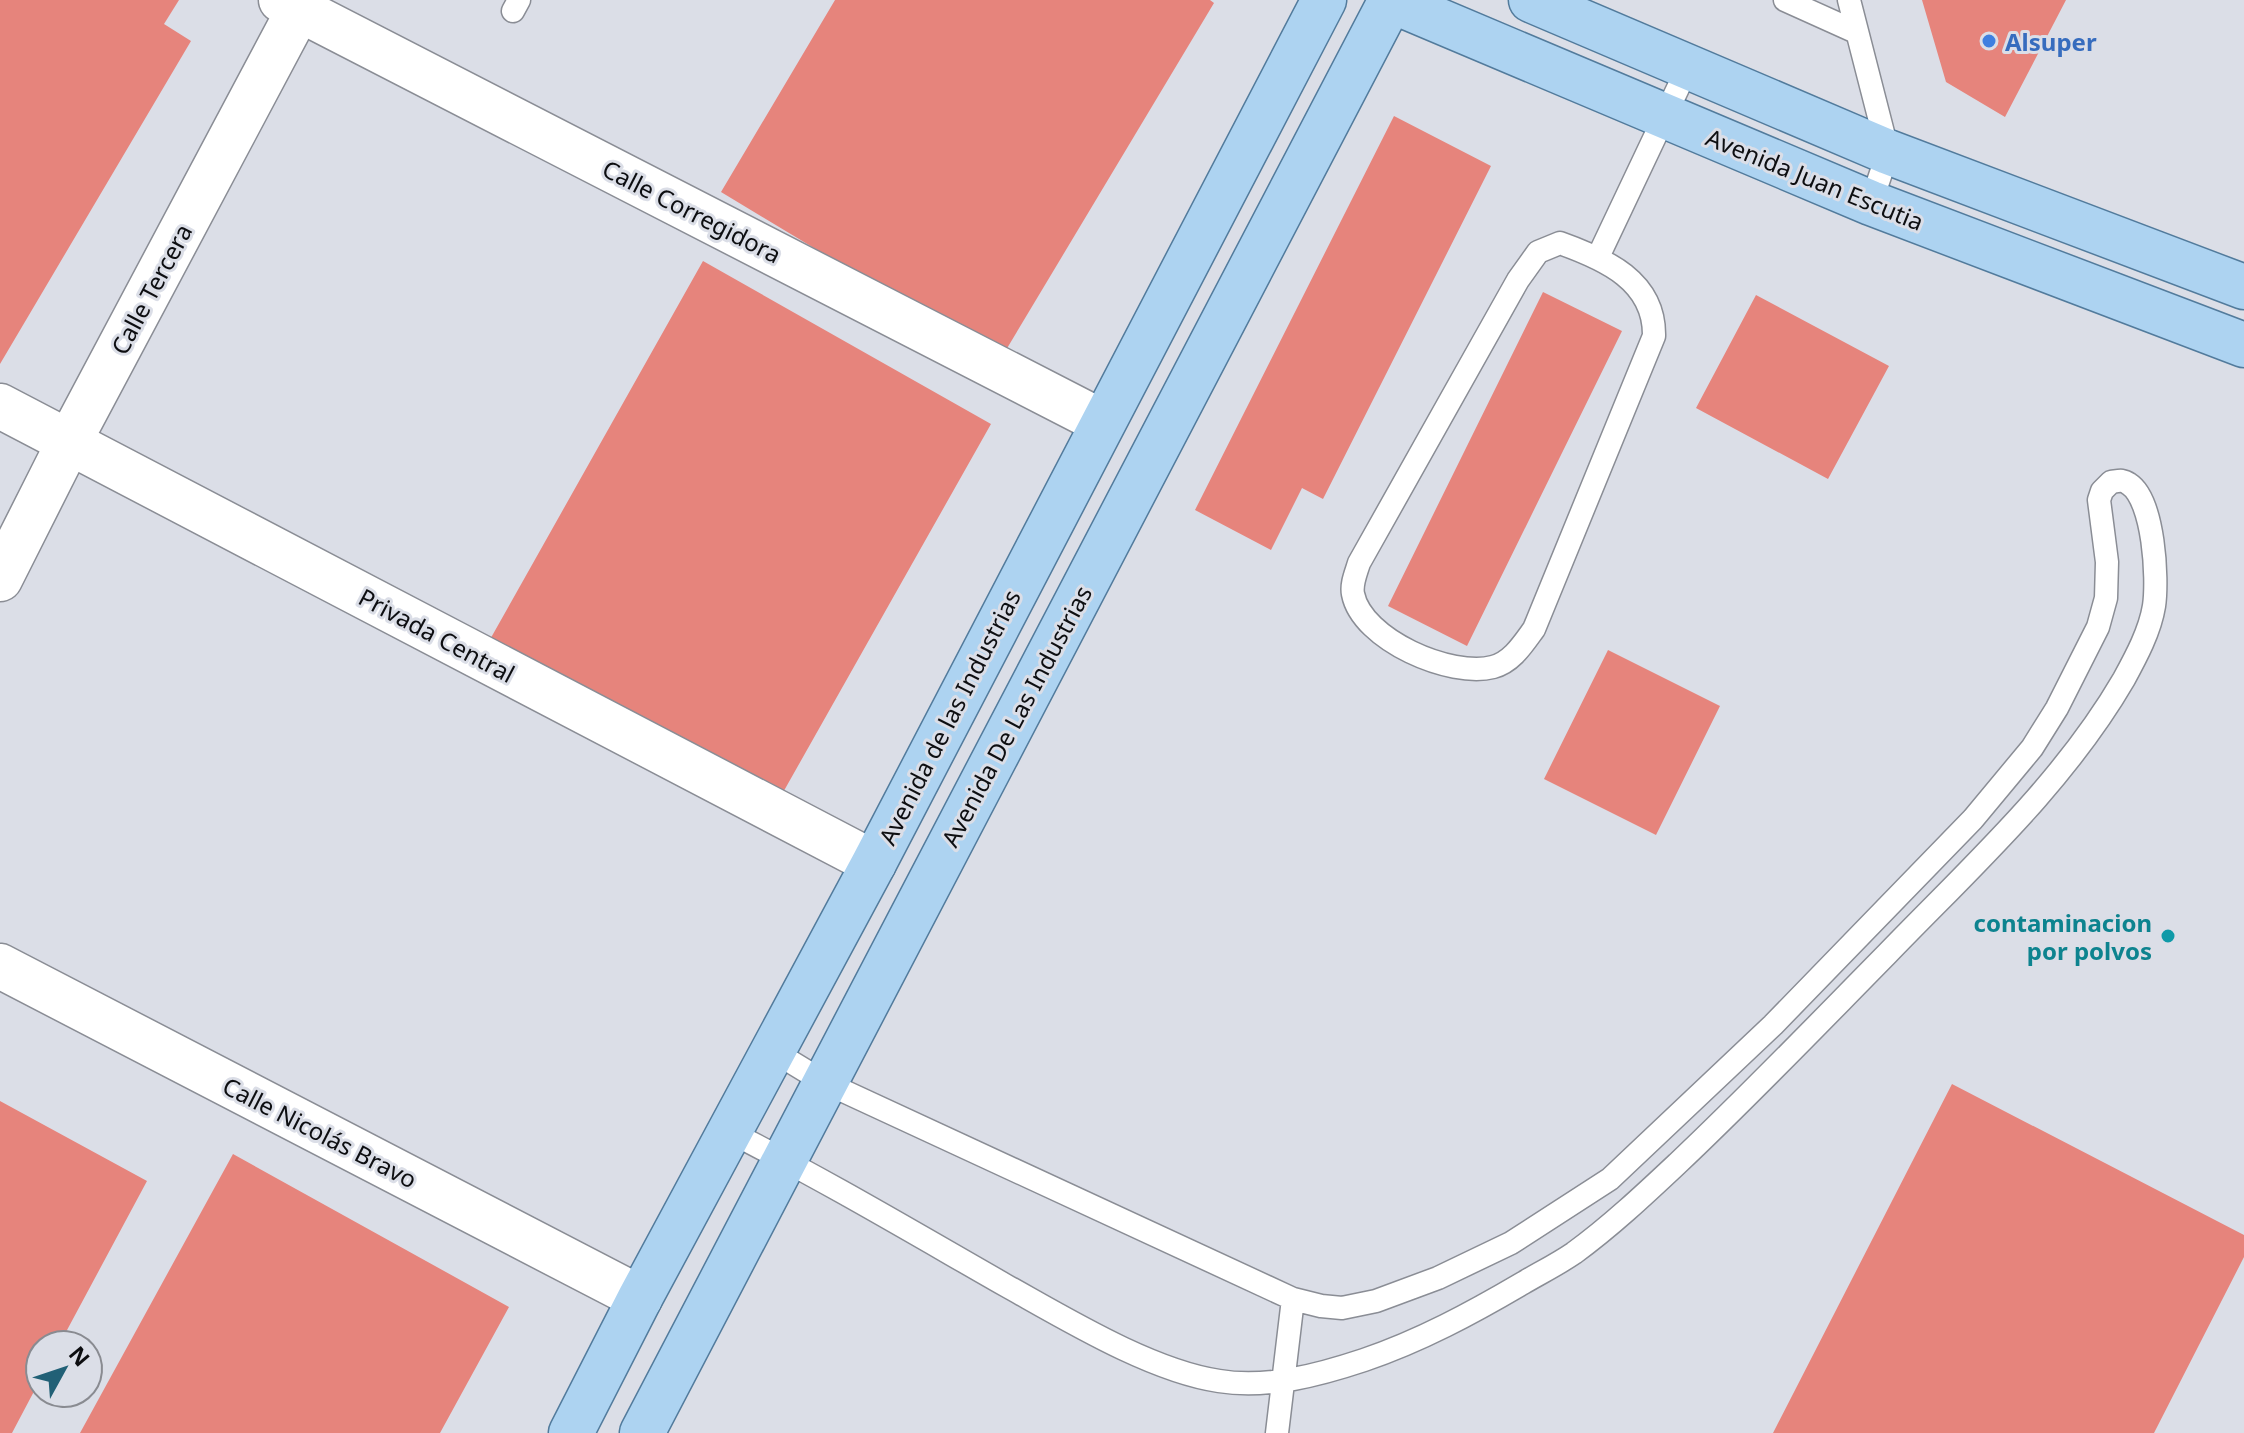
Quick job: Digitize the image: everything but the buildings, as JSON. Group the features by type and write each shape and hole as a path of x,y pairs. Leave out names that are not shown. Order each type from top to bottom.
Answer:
{"main road":[{"name":"Avenida de las Industrias","path":"571,1433 640,1298 874,863 1324,0"},
{"name":"Avenida Juan Escutia","path":"1391,0 1871,203 2244,345"},
{"name":"Avenida De Las Industrias","path":"642,1433 1391,0"},
{"path":"1531,0 1888,152 2244,287"},
{"path":"1238,164 1291,191"},
{"path":"933,748 985,775"}],"street":[{"name":"Calle Corregidora","path":"295,3 1102,422"},
{"name":"Calle Tercera","path":"0,579 295,3"},
{"name":"Privada Central","path":"0,406 874,863"},
{"name":"Calle Nicolás Bravo","path":"0,966 640,1298"}],"lane":[{"path":"1785,0 1856,32"},
{"path":"1849,0 1888,152 1871,203"},
{"path":"1598,257 1688,67"},
{"path":"1560,243 1598,257 1633,281 1644,294 1651,309 1654,336 1534,629 1510,659 1493,667 1455,667 1417,654 1378,630 1359,608 1352,593 1359,563 1527,265 1538,252 1560,243"},
{"path":"730,1132 1048,1309 1187,1375 1225,1382 1285,1380 1320,1374 1396,1349 1472,1313 1572,1254 1639,1199 1730,1114 2026,809 2094,726 2121,683 2144,637 2154,607 2154,561 2142,500 2130,484 2122,481 2111,482 2102,491 2099,500 2107,562 2106,598 2098,627 2057,708 2032,748 1973,819 1773,1025 1610,1179 1511,1243 1438,1278 1376,1301 1342,1308 1293,1299 824,1082 773,1051"},
{"path":"1277,1433 1293,1299"}],"place":[{"name":"Alsuper","path":"1989,41"},
{"name":"contaminacion por polvos","path":"2168,936"}]}
